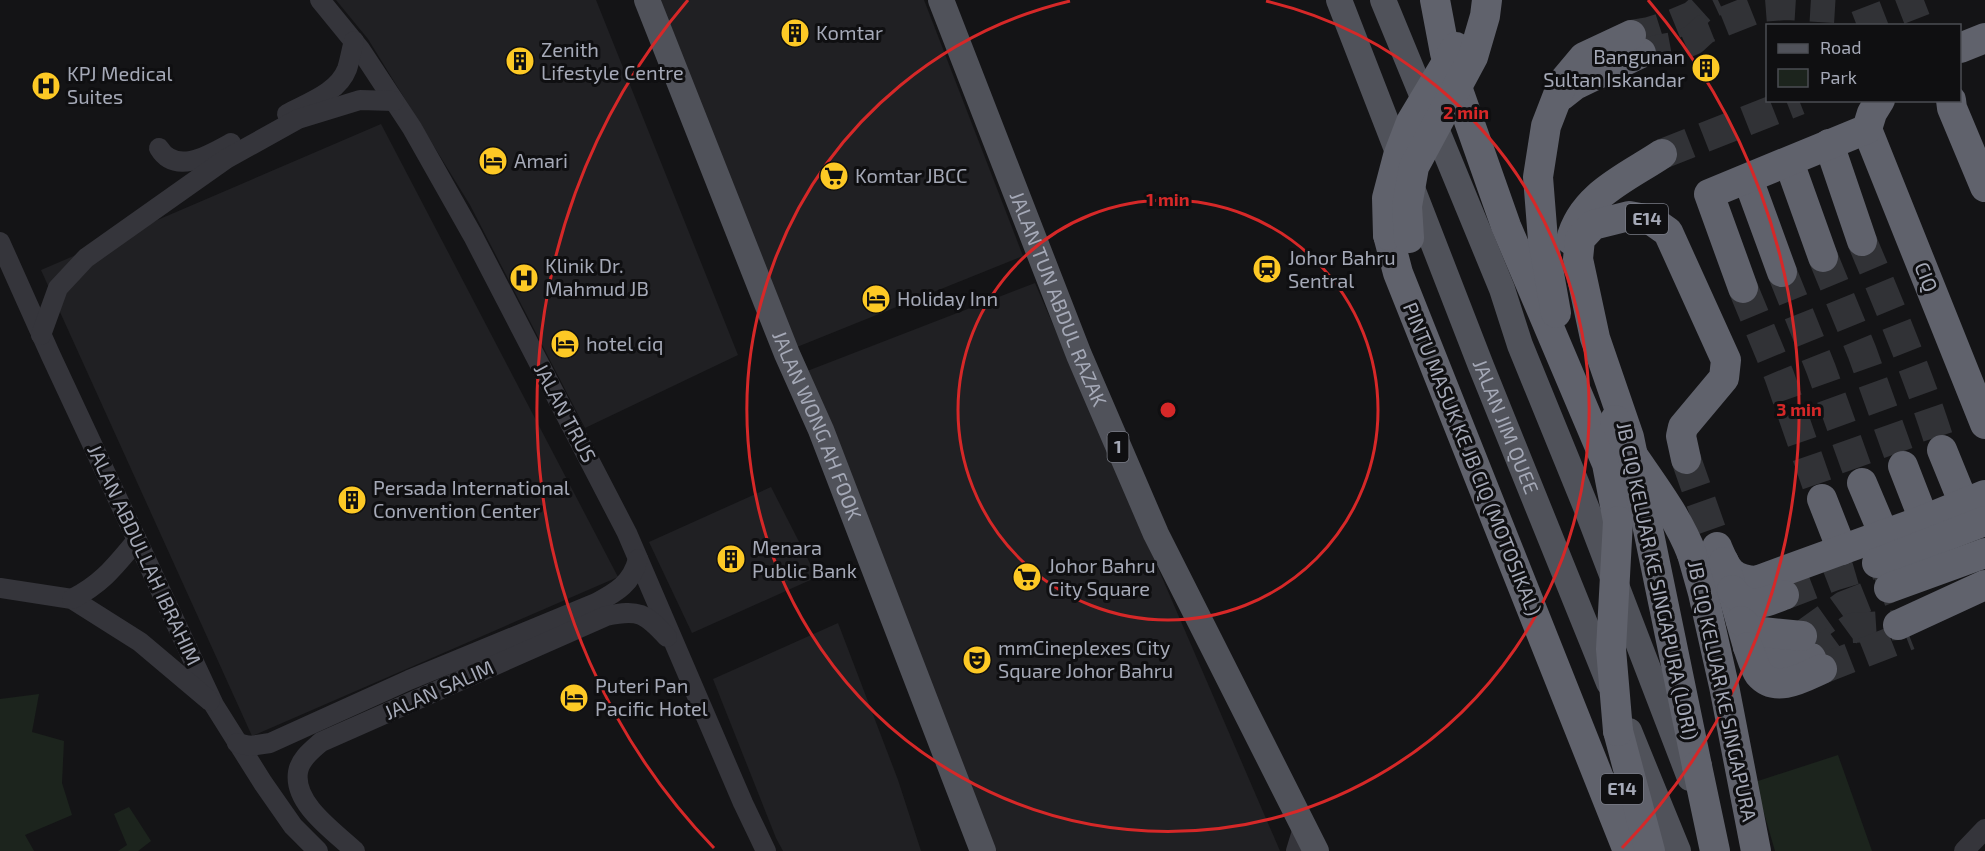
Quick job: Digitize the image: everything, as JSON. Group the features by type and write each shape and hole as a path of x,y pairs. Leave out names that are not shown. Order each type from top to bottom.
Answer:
{"highway":[{"name":"E14","path":"1435,0 1445,53 1506,226 1607,464 1618,520 1611,649 1618,731 1650,851"},
{"name":"PINTU MASUK KE JB CIQ (MOTOSIKAL)","path":"1469,0 1468,12 1458,45 1412,122 1398,156 1386,198 1388,235 1398,273 1628,851"},
{"name":"E14","path":"1487,0 1485,16 1473,57 1414,167 1407,206 1409,238 1421,276 1557,638 1650,851"},
{"path":"1636,44 1584,57 1563,82 1546,126 1538,177 1543,240 1559,331 1608,441 1655,520 1678,566 1706,675 1740,851"},
{"path":"1743,288 1709,194 1867,129 1872,113 1879,102"},
{"path":"1951,102 1985,187"},
{"name":"CIQ","path":"1867,129 1985,424"},
{"path":"1829,144 1863,241"},
{"name":"JB CIQ KELUAR KE SINGAPURA","path":"1655,158 1613,183 1594,200 1582,217 1573,232 1570,247 1570,279 1586,345 1615,420 1633,456 1683,530 1692,554 1724,686 1756,851"},
{"path":"1789,162 1823,257"},
{"path":"1748,179 1782,273"},
{"name":"JB CIQ KELUAR KE SINGAPURA (LORI)","path":"1686,459 1681,436 1683,427 1724,378 1726,360 1668,232 1652,220 1629,216 1593,225 1580,239 1578,259 1595,338 1629,437 1664,614 1717,851"},
{"path":"1942,450 1978,507"},
{"path":"1903,466 1924,520"},
{"path":"1862,483 1883,562"},
{"path":"1822,499 1842,550"},
{"path":"1883,562 1924,520 1978,507"},
{"path":"1883,562 1978,507"},
{"path":"1724,566 1736,577 1756,580 1842,550 1883,562 1985,553"},
{"path":"1724,566 1740,600 1764,603 1784,595"},
{"path":"1724,566 1745,634 1757,654 1769,657 1812,654"},
{"path":"1985,585 1904,630 1985,606"}],"main road":[{"name":"JALAN WONG AH FOOK","path":"647,0 787,354 820,430 984,851"},
{"name":"JALAN TUN ABDUL RAZAK","path":"941,0 1079,355 1155,534 1300,839 1316,851"},
{"name":"JALAN JIM QUEE","path":"1339,0 1481,366 1678,851"},
{"path":"1383,0 1502,289 1520,345 1586,507 1717,851"}],"street":[{"name":"JALAN TRUS","path":"320,0 354,41 412,128 468,226 627,533 743,803 766,851"},
{"path":"159,148 164,157 173,161 183,162 208,155 331,90 339,83 346,71 354,41"},
{"path":"41,336 58,288 86,258 226,159 298,119 360,100 394,101"},
{"name":"JALAN ABDULLAH IBRAHIM","path":"0,242 41,336 214,705 293,826 318,851"},
{"path":"72,599 103,580 137,540"},
{"name":"JALAN SALIM","path":"237,743 250,746 270,743 409,680 596,603 625,586 635,572 638,559"},
{"path":"0,588 72,599 140,642 214,705"},
{"name":"JALAN SALIM","path":"355,851 311,811 301,791 298,773 304,758 321,742 606,616 626,612 643,614 678,648"},
{"path":"1964,851 1985,829"}],"shaded area":[{"path":"336,0 596,0 738,355 585,428 470,205 368,39"},
{"name":"Komtar JBCC","path":"658,0 924,0 1023,256 792,349"},
{"path":"381,124 618,577 252,736 41,270"},
{"name":"Johor Bahru City Square","path":"1035,283 1280,851 994,851 802,373"},
{"name":"Menara Public Bank","path":"771,487 817,577 692,633 649,542"},
{"path":"838,623 898,780 921,851 783,851 713,679"}],"green space":[{"path":"39,694 32,732 64,741 62,783 72,815 25,835 34,851 0,851 0,699"},
{"path":"1838,755 1872,851 1775,851 1755,782"},
{"path":"129,807 151,841 138,851 118,851 127,845 114,814"}],"tunnel":[{"path":"1631,35 1671,25 1693,16 1703,7 1718,0"},
{"path":"1862,24 1924,0"},
{"path":"1641,53 1679,46 1693,40 1705,29 1760,7 1786,5 1835,8"},
{"path":"1662,154 1794,102"},
{"path":"1862,241 1915,371 1942,450"},
{"path":"1823,257 1862,352 1903,466"},
{"path":"1782,272 1821,369 1862,483"},
{"path":"1743,288 1779,375 1822,499"},
{"path":"1686,459 1717,547"},
{"path":"1784,595 1836,575 1877,563"},
{"path":"1802,636 1844,606 1889,588"},
{"path":"1811,658 1852,628 1898,625"},
{"path":"1822,669 1909,635"}],"place":[{"name":"Komtar","path":"795,33"},
{"name":"Zenith Lifestyle Centre","path":"520,61"},
{"name":"Bangunan Sultan Iskandar","path":"1706,68"},
{"name":"KPJ Medical Suites","path":"46,86"},
{"name":"Amari","path":"493,161"},
{"name":"Komtar JBCC","path":"834,176"},
{"name":"Johor Bahru Sentral","path":"1267,269"},
{"name":"Klinik Dr. Mahmud JB","path":"524,278"},
{"name":"Holiday Inn","path":"876,299"},
{"name":"hotel ciq","path":"565,344"},
{"name":"Persada International Convention Center","path":"352,500"},
{"name":"Menara Public Bank","path":"731,559"},
{"name":"Johor Bahru City Square","path":"1027,577"},
{"name":"mmCineplexes City Square Johor Bahru","path":"977,660"},
{"name":"Puteri Pan Pacific Hotel","path":"574,698"}]}
